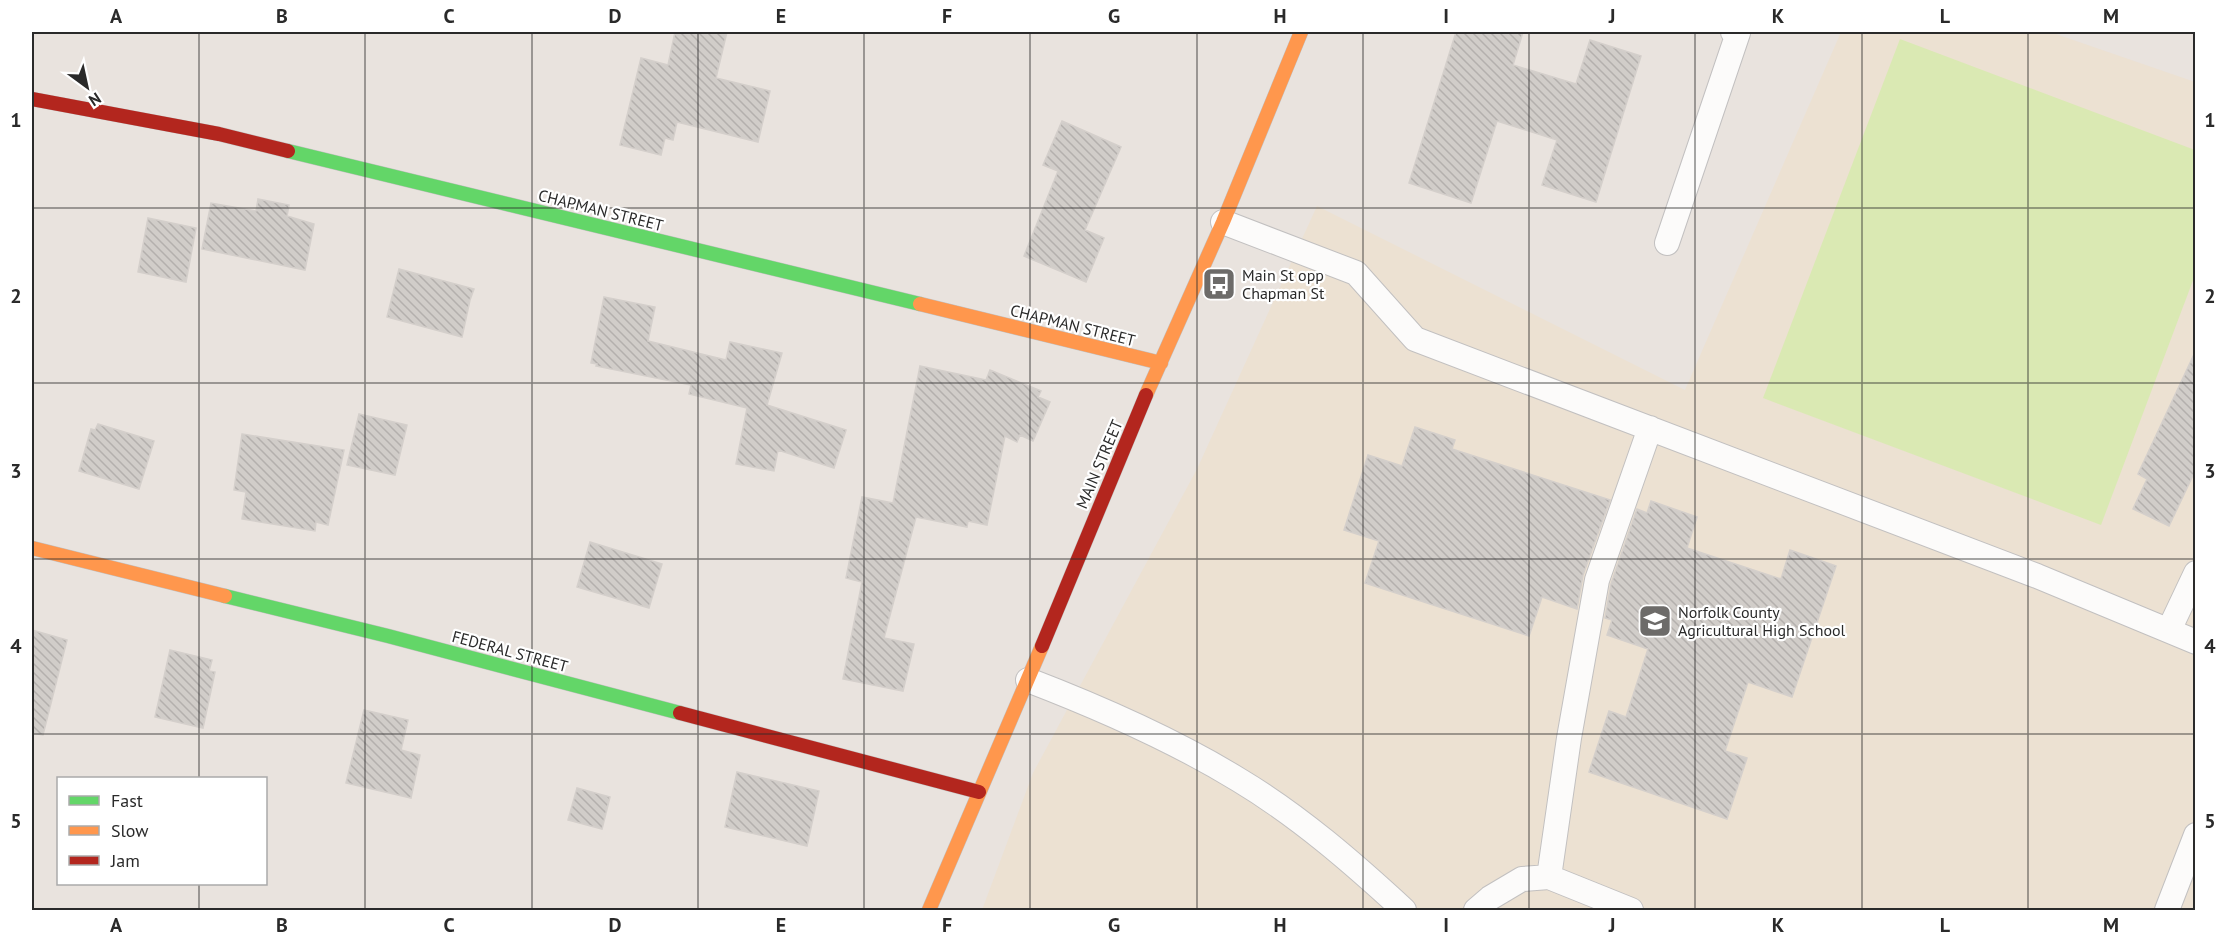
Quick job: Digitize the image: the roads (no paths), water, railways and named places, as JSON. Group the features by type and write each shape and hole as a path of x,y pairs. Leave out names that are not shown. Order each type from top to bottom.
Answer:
{"street":[{"name":"MAIN STREET","path":"929,910 1028,680 1122,448 1222,222 1301,32"},
{"name":"CHAPMAN STREET","path":"32,99 219,134 1161,363"},
{"name":"FEDERAL STREET","path":"32,548 388,636 980,792"}],"lane":[{"path":"1667,243 1738,33 1733,32"},
{"path":"1222,222 1356,273 1415,339 2037,576 2196,642"},
{"path":"1549,877 1569,738 1597,580 1650,428"},
{"path":"2169,630 2196,573"},
{"path":"1028,680 1097,706 1156,734 1240,780 1321,837 1404,910"},
{"path":"2167,910 2196,835"},
{"path":"1476,910 1490,898 1522,879 1549,877 1631,910"}],"place":[{"name":"Main St opp Chapman St","path":"1219,284"},
{"name":"Norfolk County Agricultural High School","path":"1655,621"}]}
